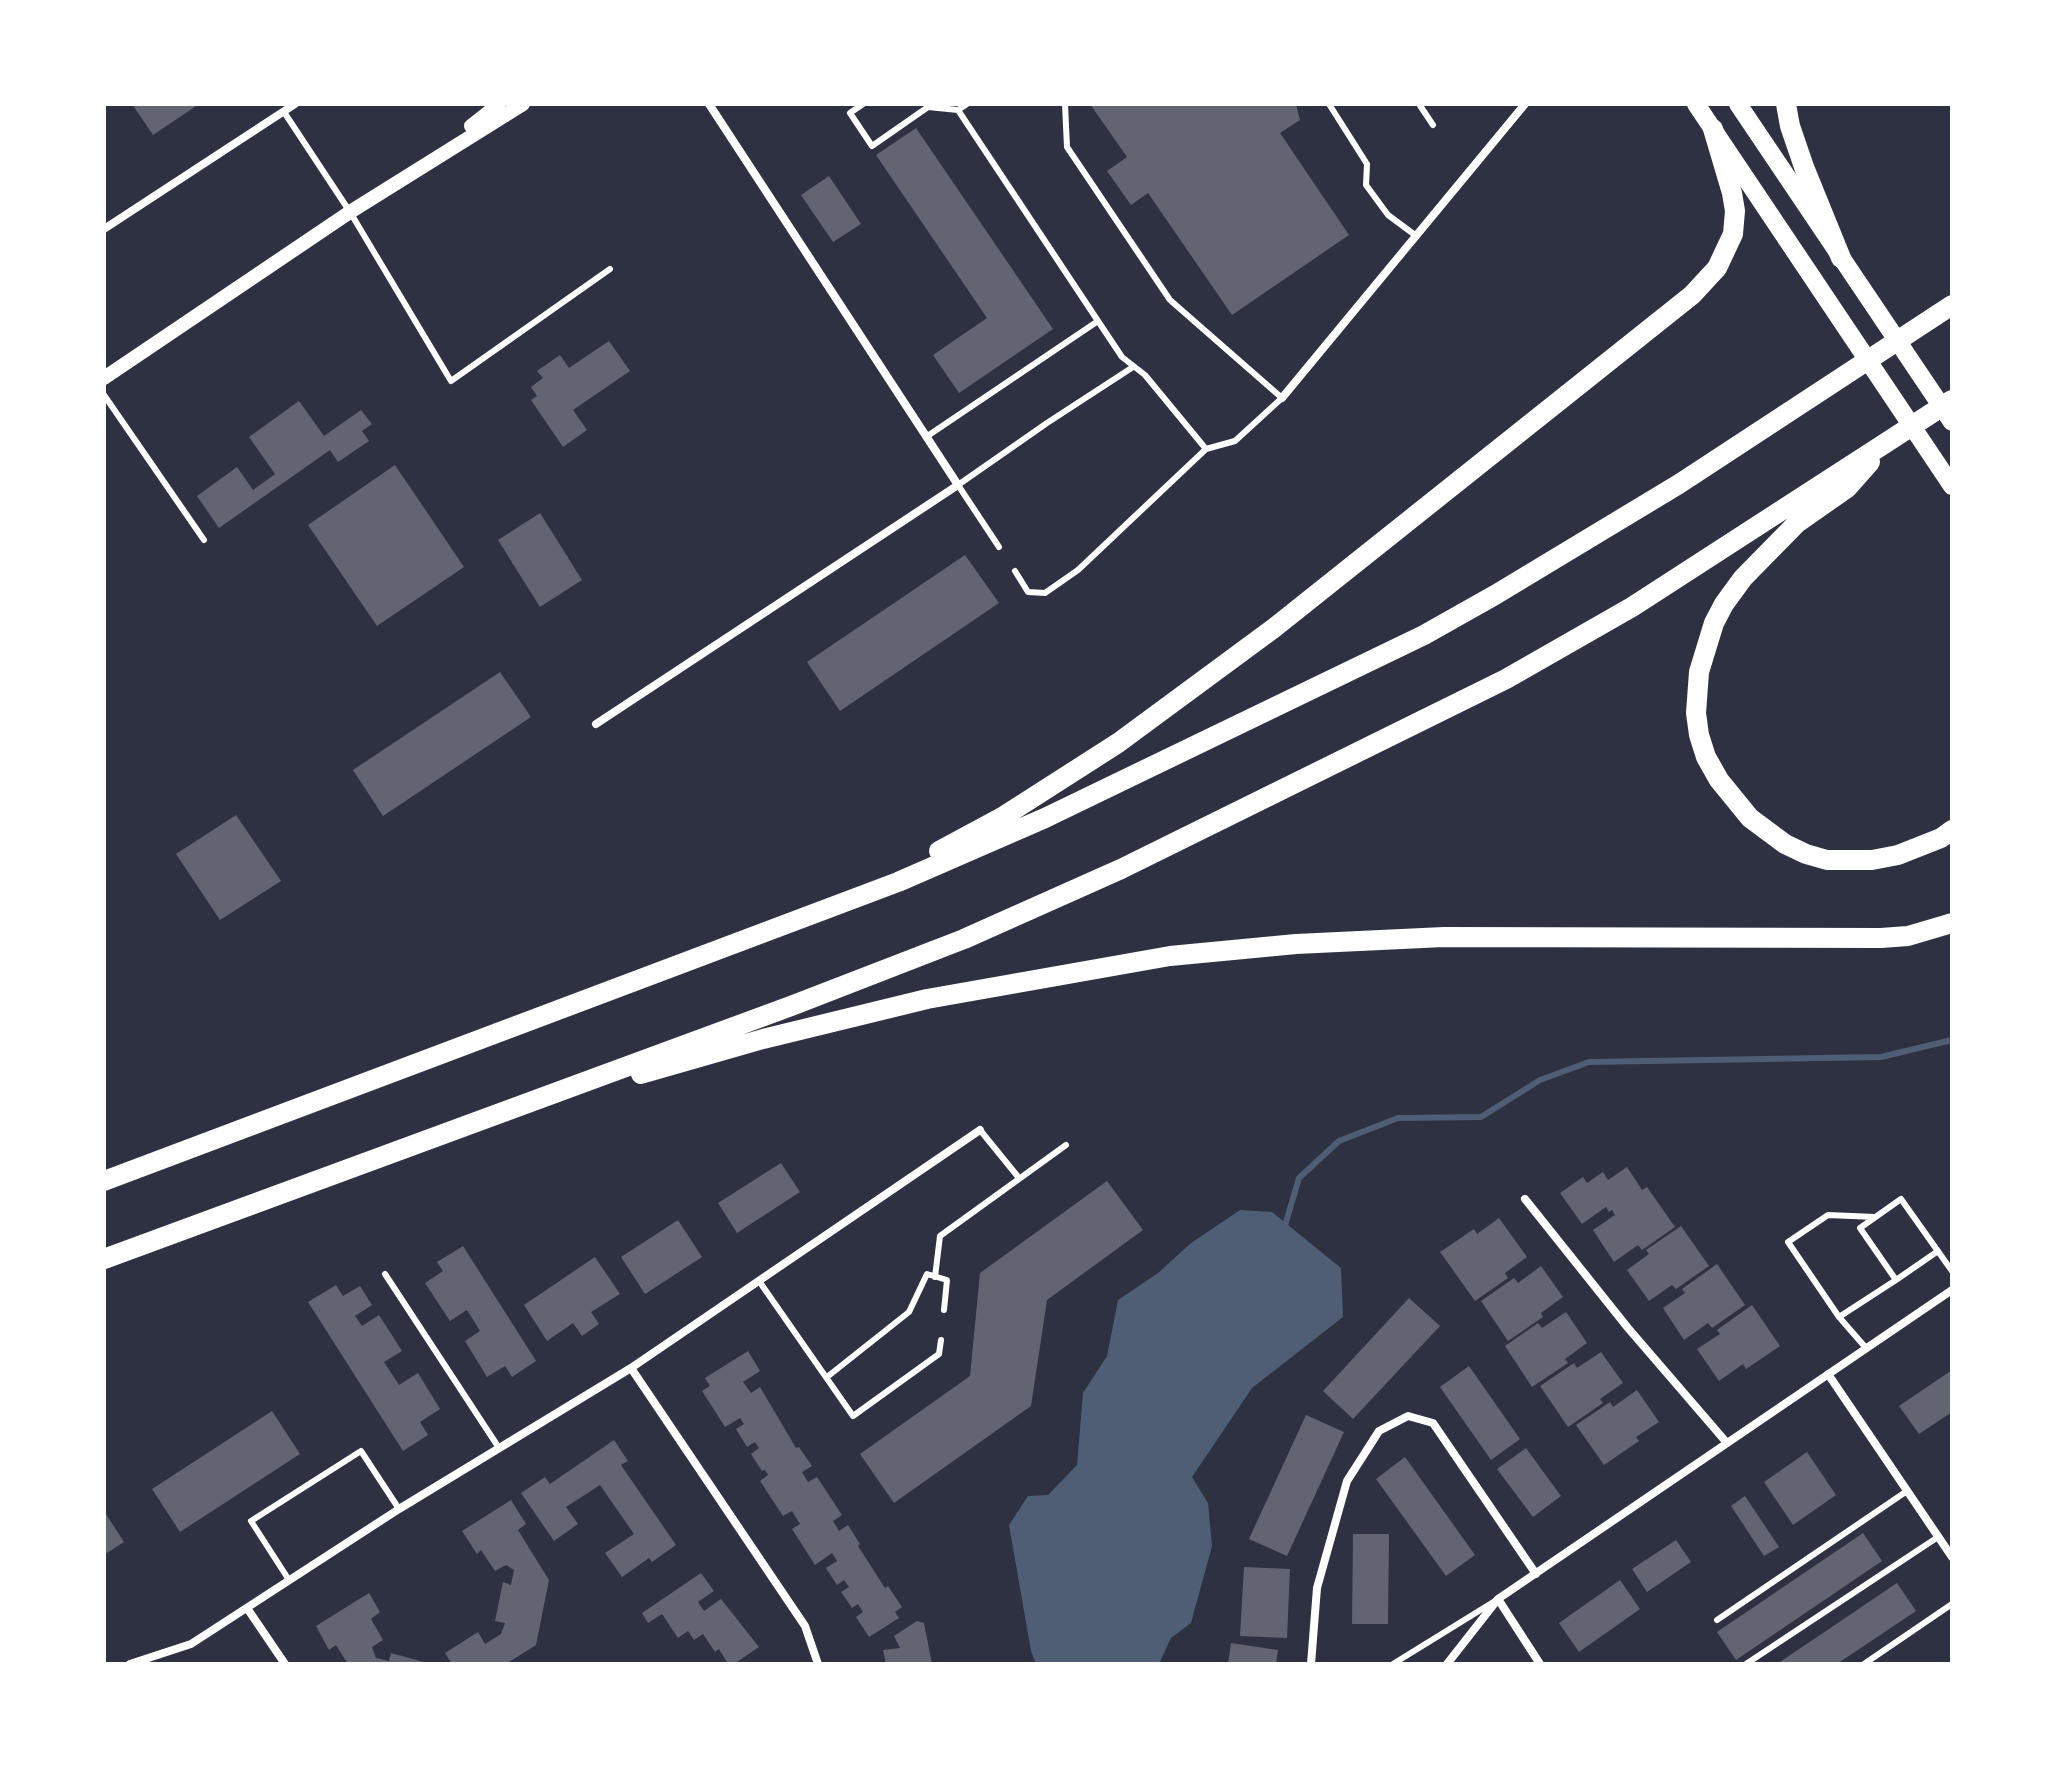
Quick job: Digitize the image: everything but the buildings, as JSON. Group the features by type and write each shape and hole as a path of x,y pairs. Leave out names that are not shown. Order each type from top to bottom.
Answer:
{"highway":[{"path":"1696,104 1952,485"},
{"path":"1738,104 1952,422"},
{"path":"1786,104 1799,153 1841,258"},
{"path":"832,907 1004,816 1118,743 1274,628 1692,295 1717,268 1733,234 1735,211 1732,193 1713,129"},
{"path":"104,1181 898,882 1045,818 1424,635 1668,491 1948,307"},
{"path":"104,1261 964,939 1121,869 1506,679 1632,607 1952,400"},
{"path":"1889,441 1847,488 1797,523 1743,578 1724,604 1699,672 1696,713 1699,735 1706,757 1719,780 1750,818 1785,844 1806,854 1827,860 1872,860 1898,855 1941,838 1952,830"},
{"path":"570,1088 651,1072 763,1039 927,999 1170,956 1282,945 1444,937 1881,938 1908,936 1952,923"}],"street":[{"path":"104,229 295,104"},
{"path":"416,169 499,104"},
{"path":"104,378 350,212 523,104"},
{"path":"596,724 958,485 709,104"},
{"path":"1282,398 1525,104"},
{"path":"130,1664 191,1644 399,1509 631,1368 980,1130"},
{"path":"1525,1199 1628,1328 1727,1443"},
{"path":"1447,1664 1498,1599 1952,1290"},
{"path":"631,1368 805,1626 818,1664"},
{"path":"1828,1374 1952,1556"},
{"path":"1311,1664 1317,1588 1347,1481 1379,1431 1408,1416 1433,1423 1536,1574"},
{"path":"1498,1599 1540,1664"},
{"path":"247,1608 285,1664"}],"lane":[{"path":"863,104 850,113 872,146 928,107 958,110 967,104"},
{"path":"1015,571 1028,592 1045,593 1078,570 1206,449 1235,441 1282,398 1170,300 1067,147 1065,104"},
{"path":"1329,104 1367,164 1366,185 1388,215 1415,235"},
{"path":"1419,104 1433,125"},
{"path":"958,110 1122,357 1145,375 1206,449"},
{"path":"284,112 350,212 451,381 610,269"},
{"path":"926,437 1098,321"},
{"path":"999,547 958,485 1133,367"},
{"path":"104,395 204,540"},
{"path":"980,1130 1019,1178"},
{"path":"935,1277 940,1236 1066,1145"},
{"path":"1896,1280 1860,1228 1901,1199 1952,1271"},
{"path":"1866,1348 1839,1317 1788,1242 1828,1215 1875,1217"},
{"path":"1839,1317 1938,1251"},
{"path":"385,1274 499,1448"},
{"path":"827,1377 909,1312 927,1274 947,1280 944,1310"},
{"path":"759,1281 853,1416 939,1354 941,1340"},
{"path":"289,1580 251,1521 361,1451 399,1509"},
{"path":"1717,1620 1907,1491"},
{"path":"1746,1664 1938,1537"},
{"path":"1393,1664 1498,1599"},
{"path":"1864,1664 1952,1604"}],"water":[{"path":"1240,1210 1272,1212 1341,1268 1343,1317 1252,1388 1192,1477 1208,1503 1212,1546 1191,1623 1171,1638 1159,1664 1036,1664 1031,1651 1009,1525 1028,1496 1048,1495 1077,1465 1083,1393 1107,1356 1118,1300 1158,1273 1191,1243"}],"waterway":[{"path":"1284,1229 1299,1178 1339,1141 1398,1118 1481,1117 1540,1080 1589,1062 1881,1057 1952,1040"}]}
